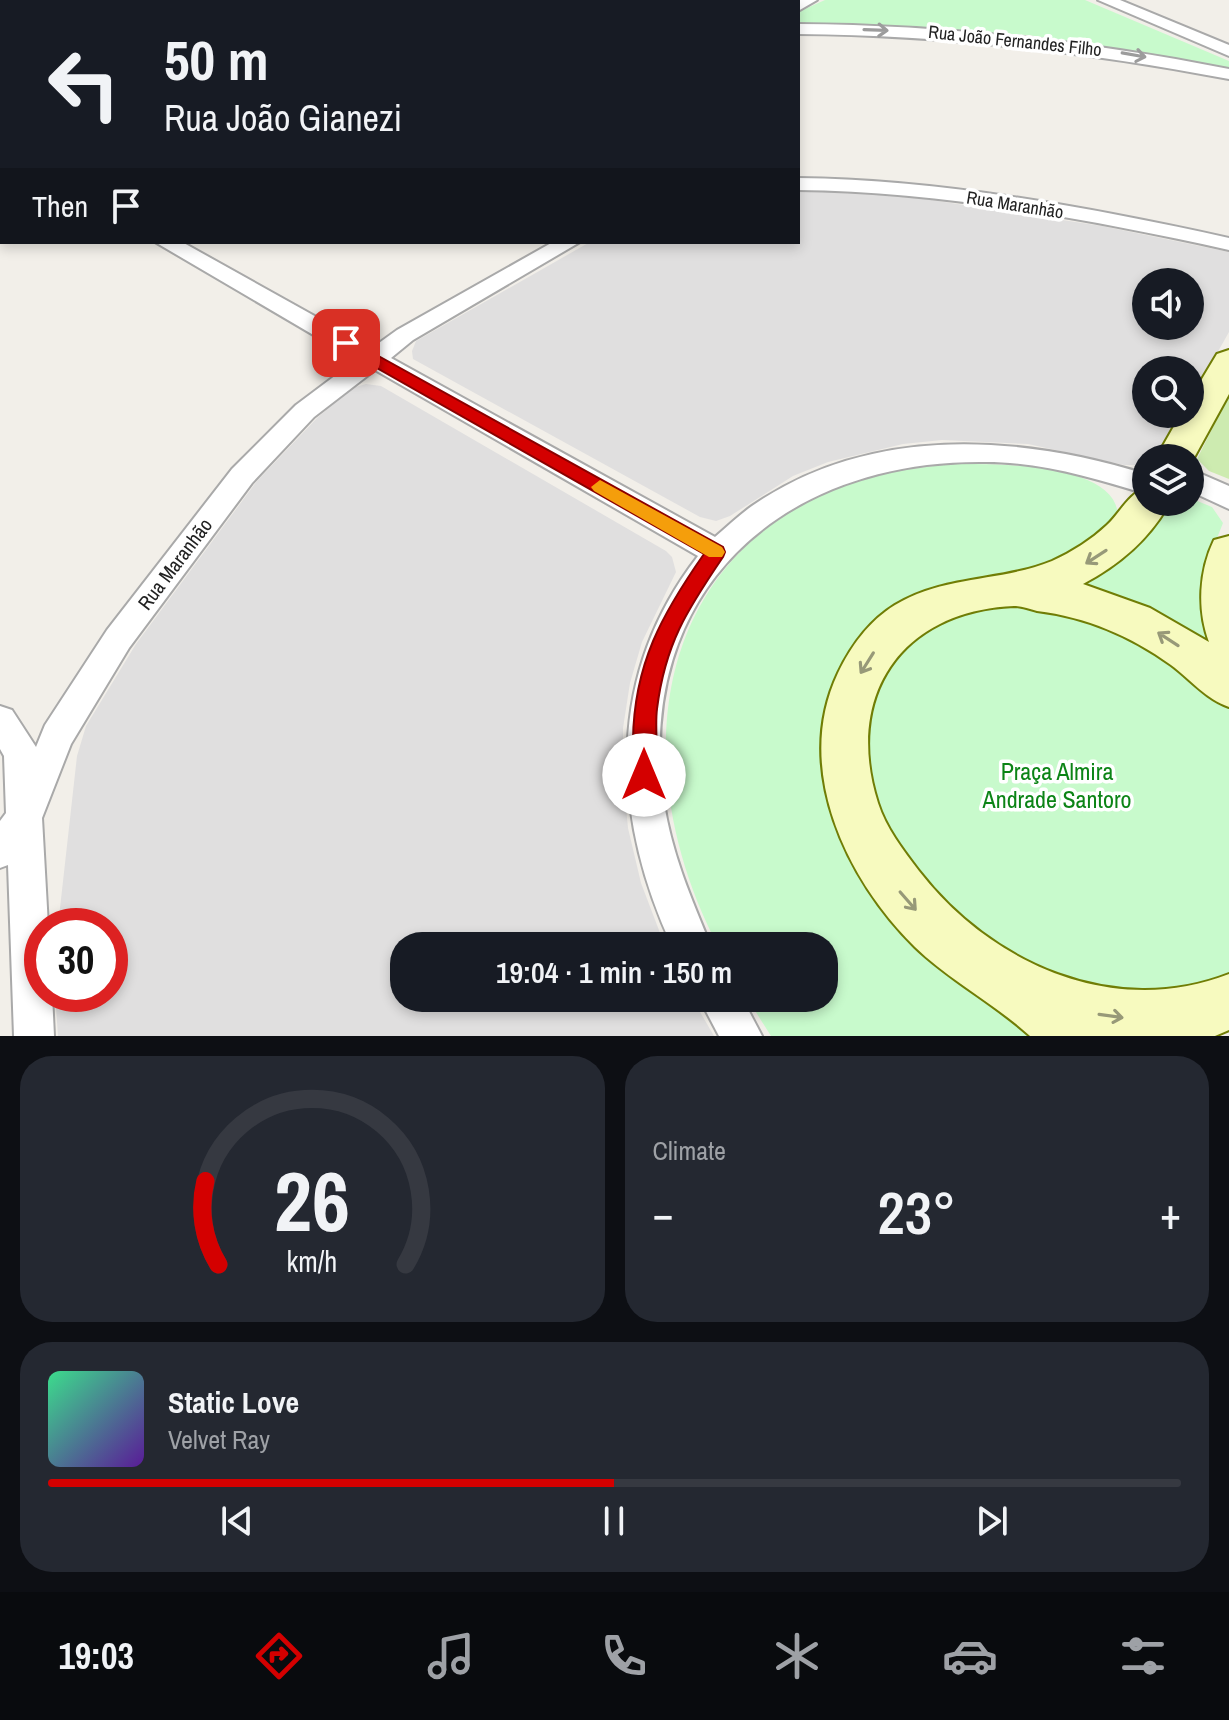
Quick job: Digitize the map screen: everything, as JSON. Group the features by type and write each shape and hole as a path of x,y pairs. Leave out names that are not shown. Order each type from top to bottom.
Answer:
{"street":[{"path":"1106,0 1229,51"},
{"name":"Rua João Fernandes Filho","path":"800,29 931,32 1034,40 1130,54 1229,74"},
{"name":"Rua Maranhão","path":"800,184 847,184 925,191 1102,218 1229,244"},
{"path":"170,244 716,552"},
{"name":"Rua Maranhão","path":"34,1036 24,818 57,736 118,639 242,476 305,411 371,358 436,316 565,244"},
{"path":"1183,444 1229,362"},
{"path":"686,932 663,877 650,825 644,775 644,730 649,686 660,647 675,611 716,552 743,526 804,487 837,473 909,456 988,452 1029,456 1072,463 1132,480"},
{"path":"1204,486 1229,498"},
{"path":"1140,516 1130,530 1086,564 1038,583 964,596 936,605 910,618 887,636 869,658 855,683 846,712 843,744 846,778 857,815 873,851 896,888 927,923 963,953 1011,983 1046,1000 1091,1013 1135,1019 1178,1018 1229,1002"},
{"path":"1229,552 1222,580 1221,607 1229,639"},
{"path":"1000,592 1058,595 1124,615 1188,652 1229,687"},
{"path":"0,721 21,752 24,818 0,850"},
{"path":"1011,983 1070,1036"},
{"path":"727,1012 742,1036"}],"shaded area":[{"path":"800,191 925,199 1102,226 1229,252 1229,332 1204,376 1204,356 1132,356 1132,428 1175,428 1166,444 1132,444 1132,465 1028,444 942,440 903,444 828,462 793,476 730,516 716,521 700,517 413,359 416,341 586,244 800,244"},
{"path":"366,384 381,386 666,551 672,557 676,572 642,642 630,683 623,728 628,828 641,883 660,932 390,932 390,1012 700,1012 714,1036 58,1036 56,1012 128,1012 128,908 60,908 77,756 86,726 136,644 257,481 318,417 352,388"}],"green space":[{"path":"825,0 1085,0 1229,61 1229,71 1133,51 1028,35 800,27 800,11"},
{"path":"1229,395 1229,479 1204,466 1204,445"},
{"path":"951,464 1048,469 1096,484 1112,497 1118,515 1095,539 1048,565 927,594 830,779 1043,1036 771,1036 756,1012 838,1012 838,932 712,932 690,881 672,813 666,746 673,681 693,620 727,566 778,520 844,485 897,471"},
{"path":"1204,504 1212,507 1223,523 1213,548 1210,647 1088,589 1086,585 1144,539 1160,516 1204,516"},
{"name":"Praça Almira Andrade Santoro","path":"998,603 1058,607 1180,660 1229,705 1229,975 1204,988 1130,998 1009,962 911,879 863,778 870,689 921,629"}],"slow traffic":[{"path":"600,487 716,552"}],"route":[{"path":"346,343 716,552 675,611 660,647 649,686 644,730 644,775"}]}
